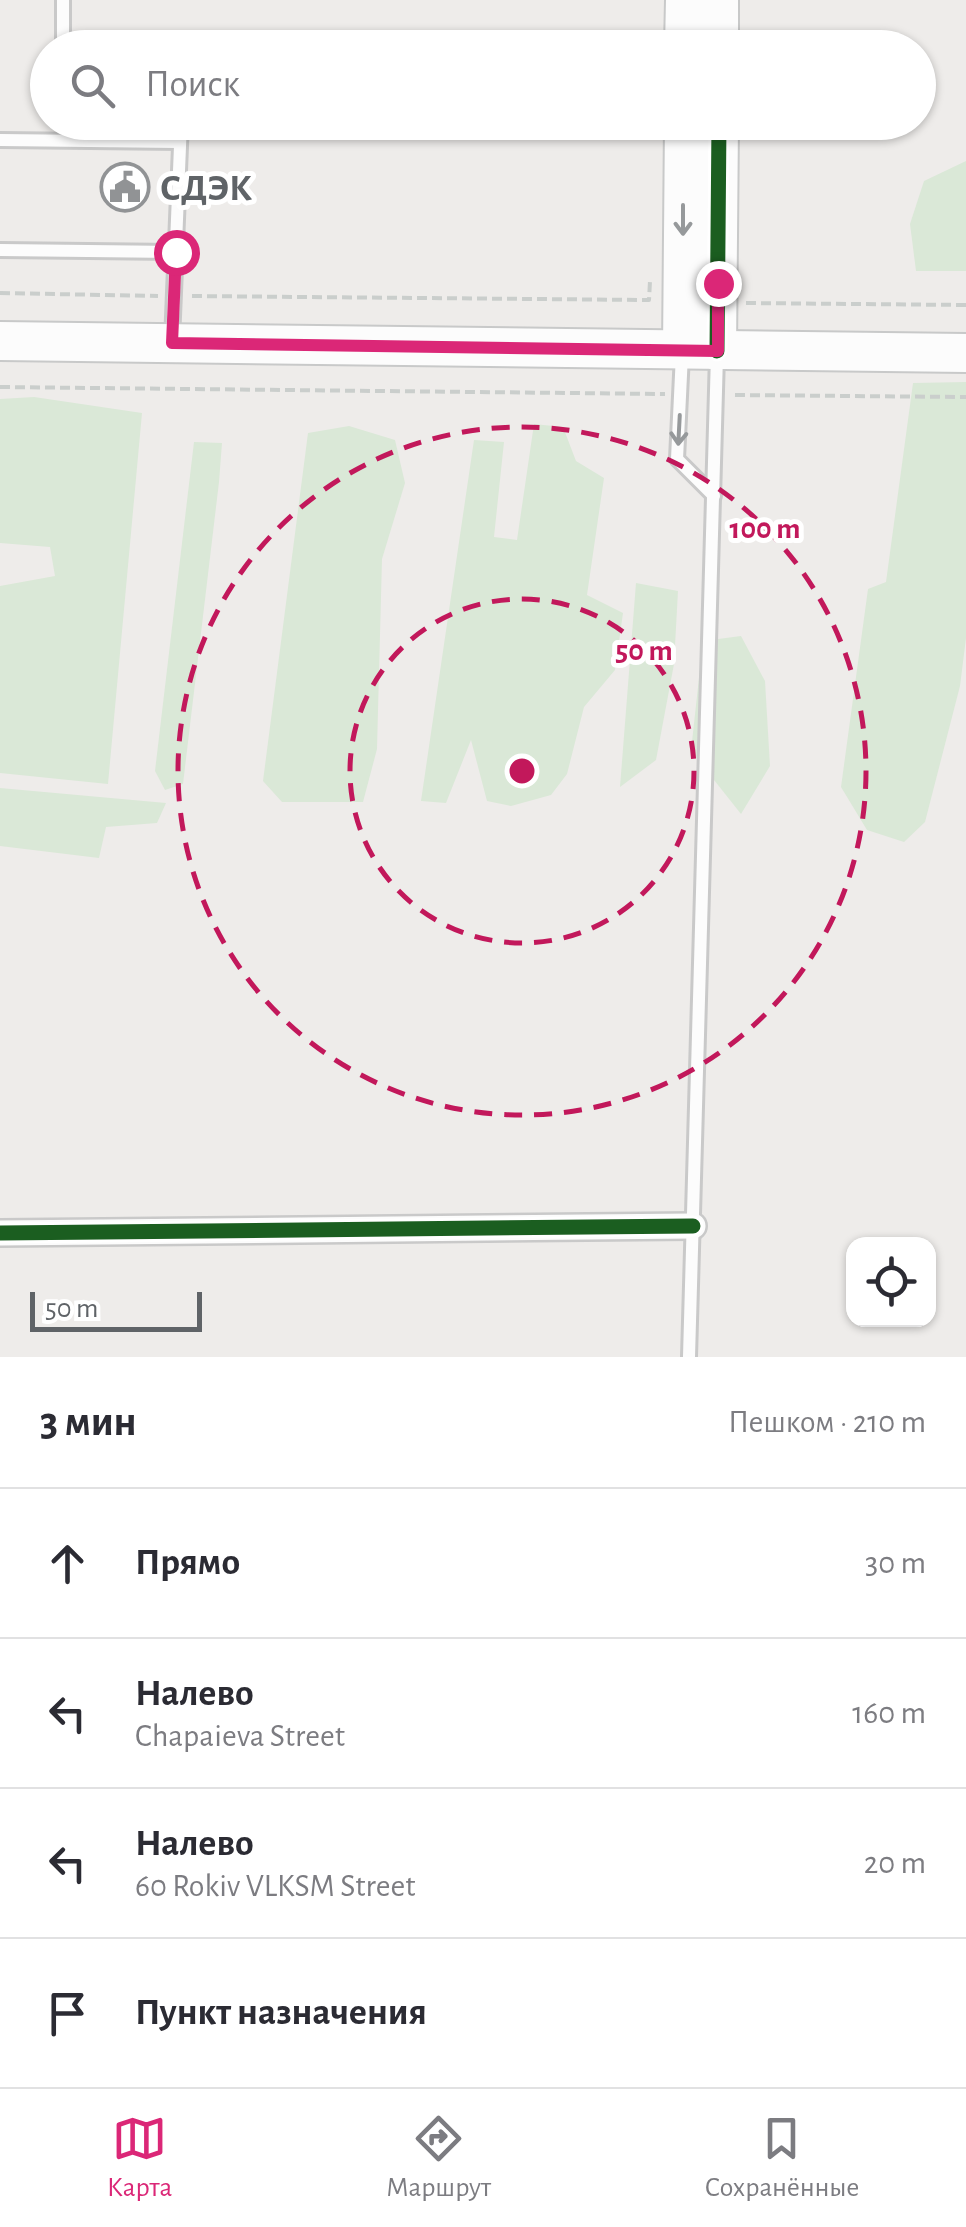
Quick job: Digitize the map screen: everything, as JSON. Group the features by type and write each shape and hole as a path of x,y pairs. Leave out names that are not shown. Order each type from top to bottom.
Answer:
{"main road":[{"path":"684,30 685,0"},
{"path":"719,0 719,30"},
{"path":"685,140 700,350"},
{"path":"700,350 718,140"},
{"path":"0,341 966,353"}],"street":[{"path":"0,1233 693,1226"}],"lane":[{"path":"62,0 63,30"},
{"path":"0,140 180,142 172,343"},
{"path":"0,250 176,252"},
{"path":"700,350 680,394 677,459 714,496"},
{"path":"689,1357 717,394 700,350"}],"path":[{"path":"0,293 649,300 650,281"},
{"path":"744,302 966,304"},
{"path":"0,387 680,394"},
{"path":"717,394 966,397"}],"green space":[{"path":"966,161 966,271 916,271 910,224 924,181"},
{"path":"966,382 966,638 960,686 925,822 904,842 867,830 841,787 868,589 886,582 913,383"},
{"path":"34,397 142,413 108,784 0,773 0,586 55,576 50,547 0,543 0,399"},
{"path":"534,424 563,427 576,461 604,478 587,595 623,613 615,670 584,707 567,774 551,795 511,806 487,801 471,740 446,803 421,801 474,440 504,442 494,537 517,540"},
{"path":"349,426 395,440 405,483 382,559 377,749 363,802 282,802 263,781 308,433"},
{"path":"194,442 222,443 219,482 183,784 165,790 155,771"},
{"path":"636,583 678,591 674,664 656,760 620,787"},
{"path":"741,636 765,681 770,766 741,814 691,751 703,641"},
{"path":"0,788 166,803 157,823 106,827 99,858 0,846"}],"cycle path":[{"path":"717,351 719,140"},
{"path":"0,1233 693,1226"}],"place":[{"name":"СДЭК","path":"125,187"}],"route":[{"path":"176,252 172,343 718,351 718,283"}]}
